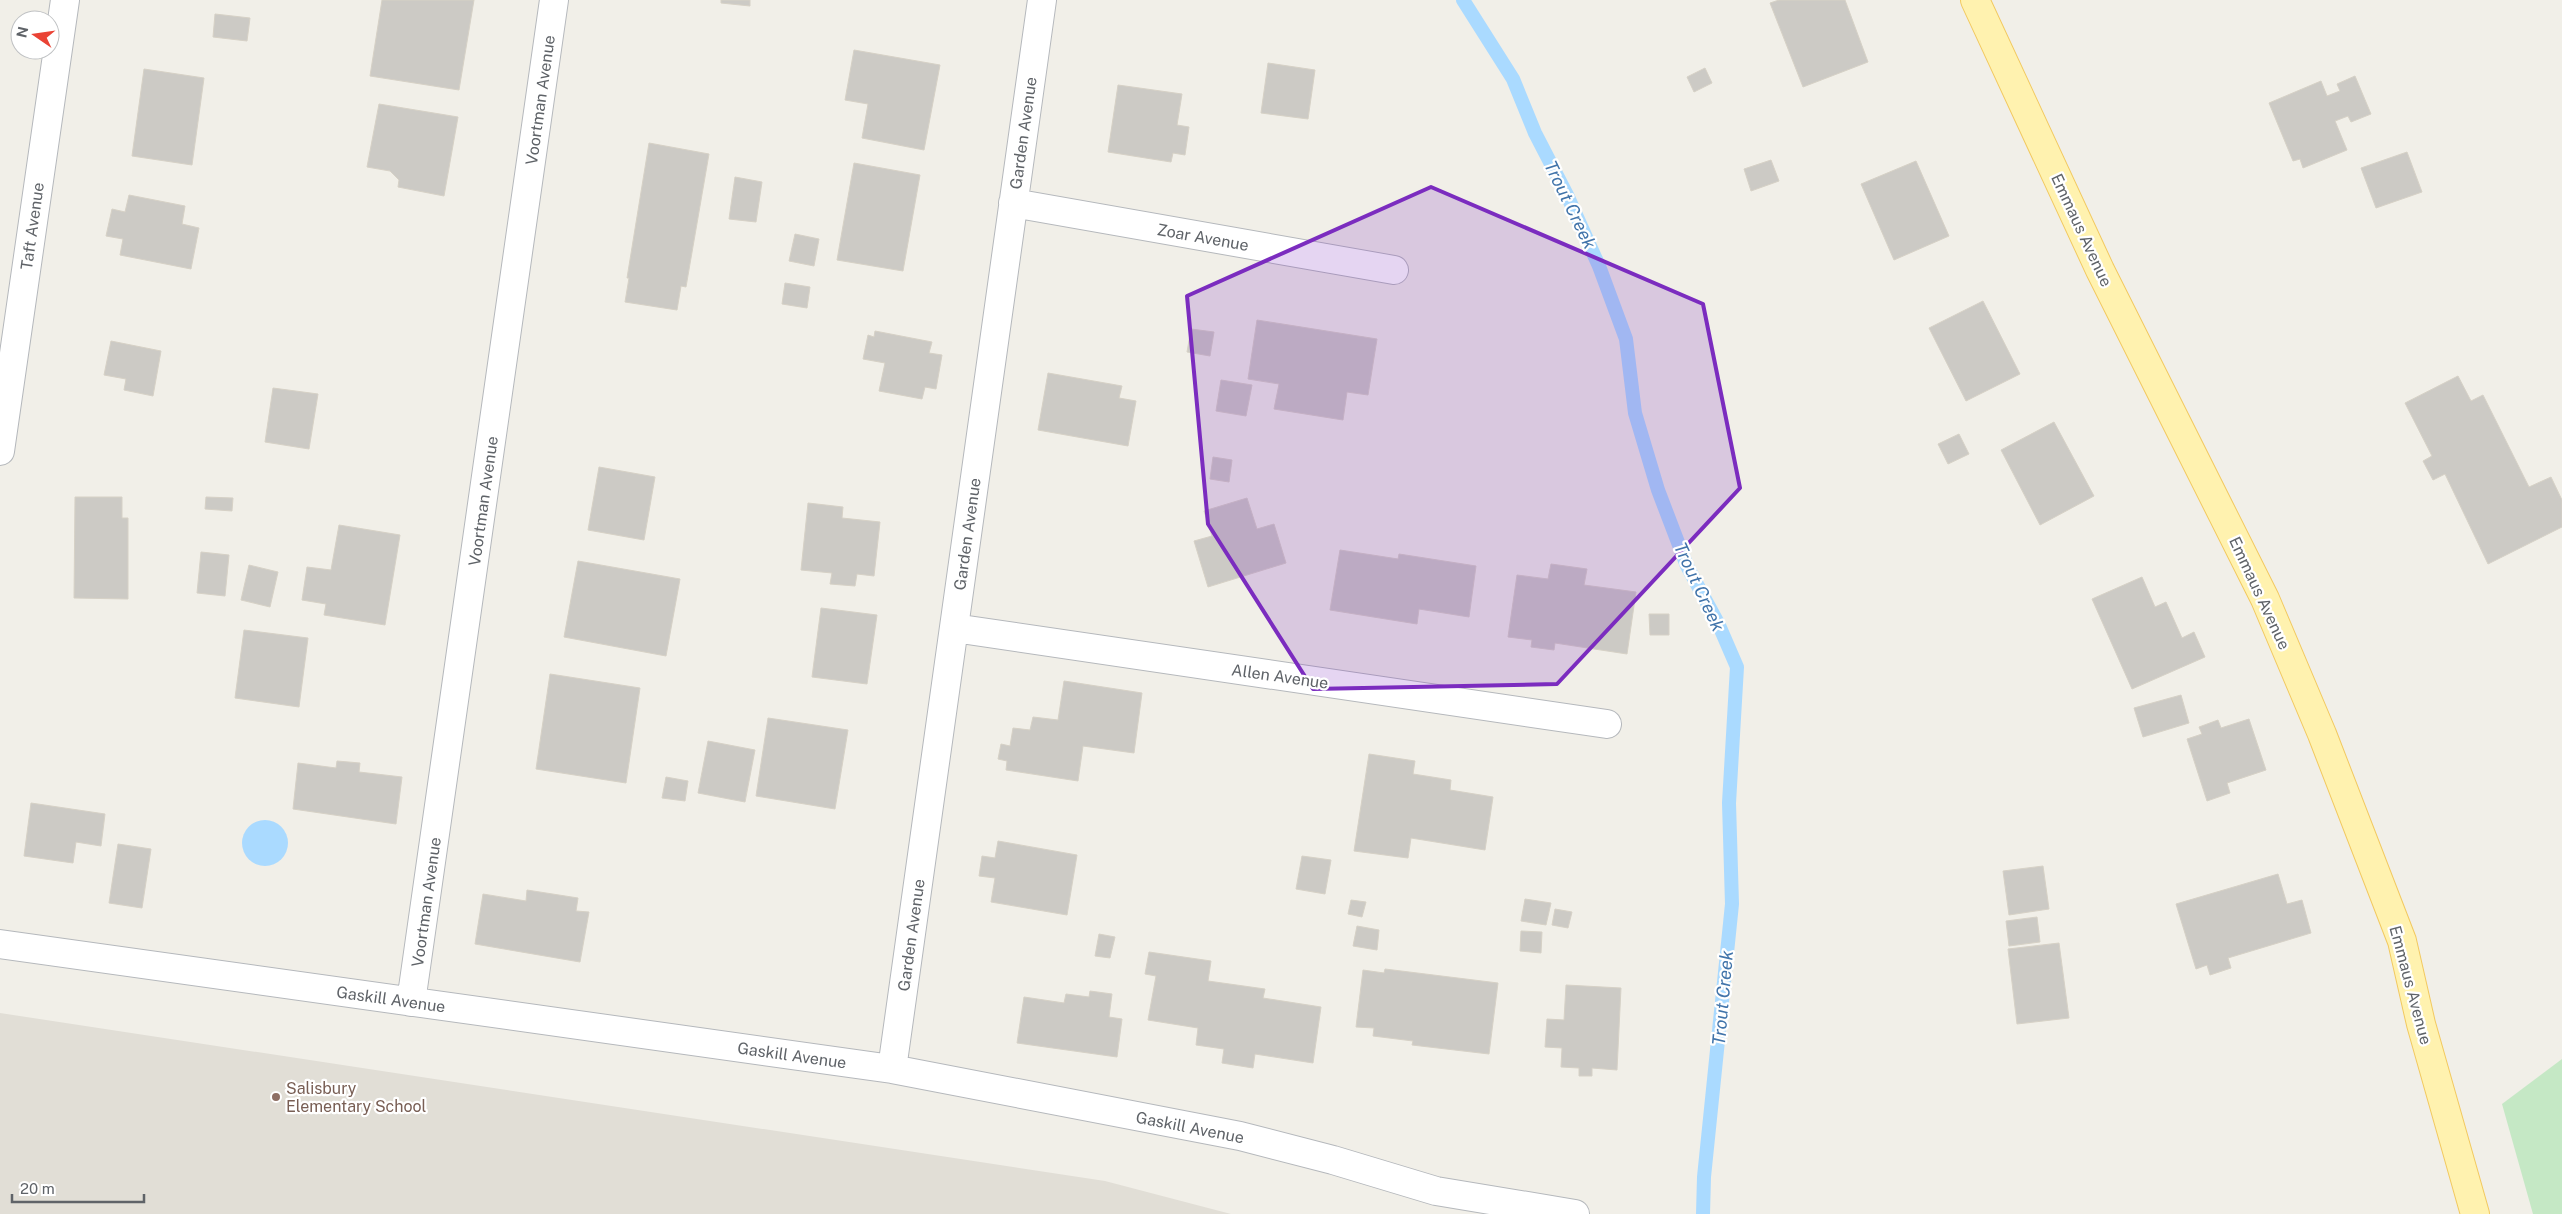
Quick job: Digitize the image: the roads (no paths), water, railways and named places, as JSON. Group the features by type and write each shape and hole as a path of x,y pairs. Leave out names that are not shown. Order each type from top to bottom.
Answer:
{"main road":[{"name":"Emmaus Avenue","path":"1975,0 2100,270 2265,599 2319,725 2402,940 2421,1024 2475,1214"}],"street":[{"name":"Taft Avenue","path":"0,451 65,0"},
{"name":"Voortman Avenue","path":"412,1002 554,0"},
{"name":"Garden Avenue","path":"892,1069 1042,0"},
{"name":"Zoar Avenue","path":"1014,203 1394,270"},
{"name":"Allen Avenue","path":"954,628 1607,724"},
{"name":"Gaskill Avenue","path":"0,944 892,1069 1240,1136 1333,1160 1436,1191 1575,1214"}],"water":[{"path":"260,820 270,820 284,830 288,843 284,856 278,862 270,866 260,866 246,856 242,848 242,838 252,824"}],"waterway":[{"name":"Trout Creek","path":"1463,0 1513,79 1535,133 1567,195 1599,266 1626,339 1635,413 1658,490 1687,566 1718,623 1737,667 1729,803 1732,904 1704,1177 1703,1214"}],"place":[{"name":"Salisbury Elementary School","path":"276,1097"}]}
